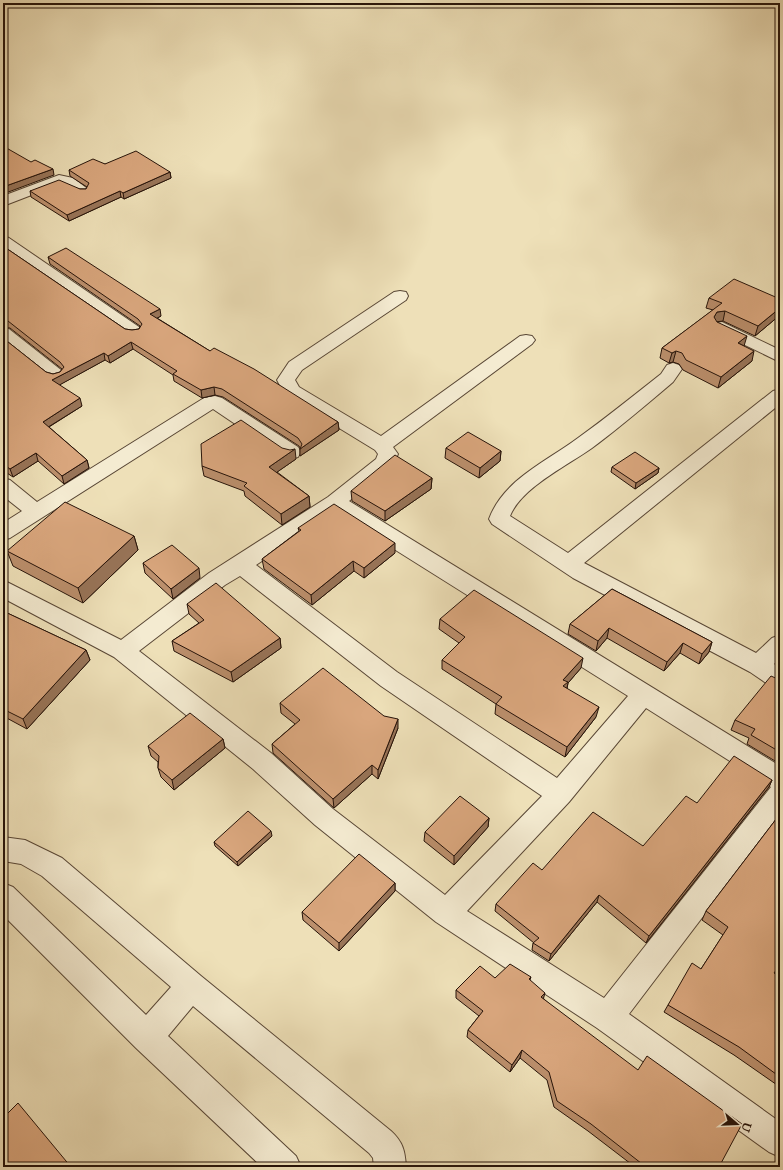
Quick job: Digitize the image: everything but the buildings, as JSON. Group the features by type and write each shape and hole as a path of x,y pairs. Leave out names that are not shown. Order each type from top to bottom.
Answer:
{"street":[{"path":"3,201 59,180 68,181 82,190"},
{"path":"3,241 133,331"},
{"path":"122,651 217,579 241,565 335,502 385,462 388,454 382,445 292,391 286,380 295,366 400,296"},
{"path":"722,327 780,357"},
{"path":"3,332 55,374"},
{"path":"382,445 526,340"},
{"path":"674,369 667,378 585,443 539,473 504,506 500,512 499,518 594,579 758,665 780,680"},
{"path":"569,564 690,465 780,395"},
{"path":"3,533 35,511 211,402 215,402 291,452"},
{"path":"3,484 35,511"},
{"path":"335,502 780,779"},
{"path":"241,565 389,679 560,794"},
{"path":"3,588 122,651 262,761 324,817 446,913 608,1017 777,1133"},
{"path":"758,665 780,644"},
{"path":"446,913 560,794 644,694"},
{"path":"608,1017 780,795"},
{"path":"3,849 25,852 52,867 191,986 380,1142 389,1151 390,1167"},
{"path":"3,896 147,1038 285,1167"},
{"path":"147,1038 191,986"}]}
